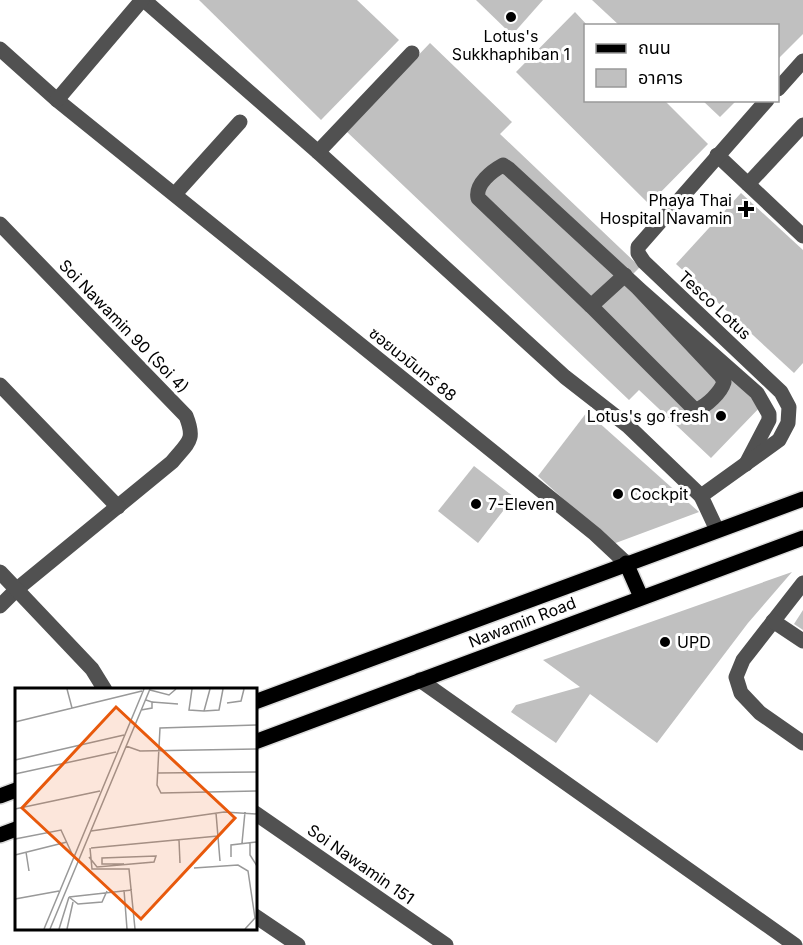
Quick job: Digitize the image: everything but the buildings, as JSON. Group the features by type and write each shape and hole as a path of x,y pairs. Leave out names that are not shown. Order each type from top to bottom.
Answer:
{"main road":[{"name":"Nawamin Road","path":"256,702 803,499"},
{"name":"Nawamin Road","path":"256,742 803,538"},
{"path":"626,563 641,597"},
{"path":"0,796 15,790"},
{"path":"0,835 15,829"}],"street":[{"path":"57,100 143,0 318,152 565,377 628,426 701,496 717,530"},
{"name":"ซอยนวมินทร์ 88","path":"0,49 57,100 595,534 626,563"},
{"path":"318,152 412,53"},
{"path":"779,87 803,61"},
{"name":"Tesco Lotus","path":"701,496 779,440 788,423 789,406 781,392 644,262 638,253 638,247 765,102"},
{"path":"175,194 240,122"},
{"path":"748,184 803,125"},
{"path":"717,155 803,236"},
{"path":"638,288 721,376 724,382 723,388 702,408 696,410 692,407 478,198 479,186 497,168 503,165 509,169 756,393 769,414 769,420 747,464"},
{"name":"Soi Nawamin 90 (Soi 4)","path":"0,224 186,416 192,431 189,441 172,462 0,606"},
{"path":"591,306 624,275"},
{"path":"0,385 118,507"},
{"path":"0,572 92,669 104,688"},
{"path":"803,583 743,660 736,677 741,693 760,713 803,743"},
{"path":"772,621 803,641"},
{"path":"420,680 795,945"},
{"name":"Soi Nawamin 151","path":"256,814 446,945"},
{"path":"256,917 298,945"}],"place":[{"name":"Lotus's Sukkhaphiban 1","path":"511,17"},
{"name":"Phaya Thai Hospital Navamin","path":"746,209"},
{"name":"Lotus's go fresh","path":"721,416"},
{"name":"Cockpit","path":"618,494"},
{"name":"7-Eleven","path":"476,504"},
{"name":"UPD","path":"665,642"}]}
